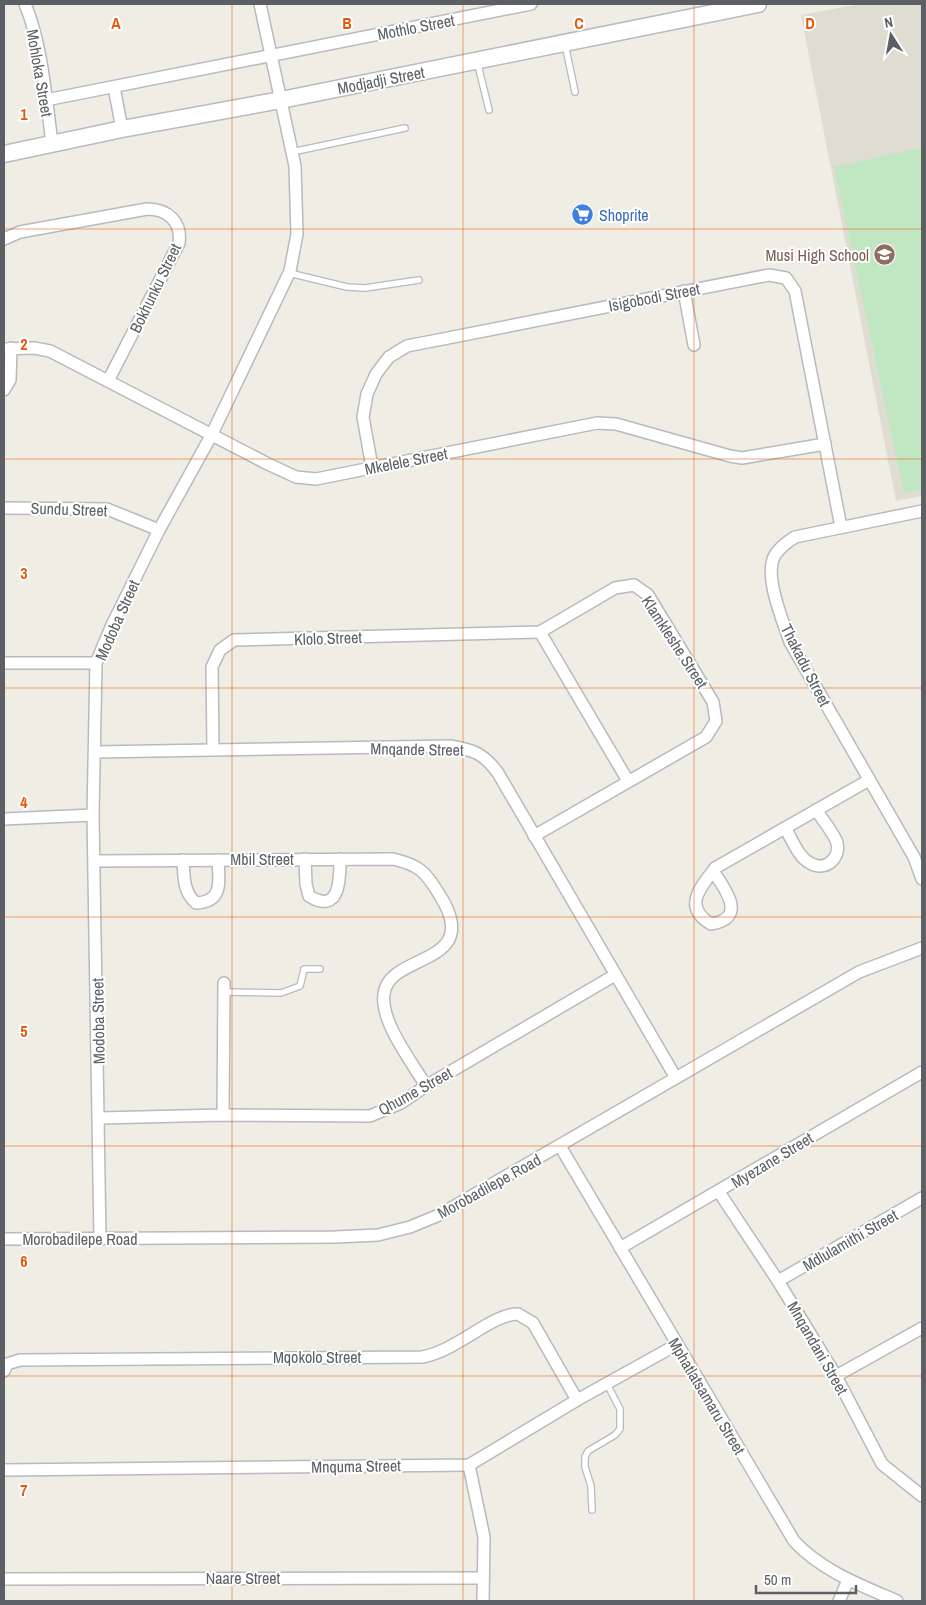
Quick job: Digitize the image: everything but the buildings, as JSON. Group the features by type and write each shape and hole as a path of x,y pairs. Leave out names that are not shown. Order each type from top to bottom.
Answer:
{"street":[{"name":"Mohloka Street","path":"25,4 30,17 52,143"},
{"name":"Modoba Street","path":"100,1239 96,861 93,815 96,664 112,625 159,530 211,436 289,273 297,234 297,205 292,152 260,4"},
{"name":"Mothlo Street","path":"46,100 531,4"},
{"name":"Modjadji Street","path":"4,154 122,128 281,100 730,6 758,4"},
{"path":"114,87 122,128"},
{"name":"Bokhunku Street","path":"4,239 20,232 147,208 165,212 173,218 180,234 179,244 108,380"},
{"name":"Isigobodi Street","path":"372,467 363,416 367,394 376,374 389,357 407,346 769,275 786,278 795,291 841,527"},
{"path":"684,291 694,345"},
{"name":"Mkelele Street","path":"4,390 10,380 7,348 34,348 50,351 211,436 296,477 316,479 597,423 616,424 742,458 825,444"},
{"name":"Sundu Street","path":"4,508 107,509 159,530"},
{"name":"Thakadu Street","path":"922,511 795,537 783,545 774,556 771,570 790,642 914,857 922,879"},
{"name":"Klamkleshe Street","path":"534,836 706,737 716,721 713,702 648,595 634,585 614,588 540,632"},
{"path":"540,632 628,782"},
{"name":"Klolo Street","path":"213,749 212,666 220,650 234,640 540,632"},
{"path":"4,663 96,664"},
{"name":"Mnqande Street","path":"95,752 450,746 472,750 487,759 498,773 676,1078"},
{"path":"713,871 869,780"},
{"path":"785,828 802,856 810,864 820,866 829,864 835,858 838,850 836,840 816,810"},
{"path":"4,818 93,815"},
{"name":"Mbil Street","path":"305,859 306,884 309,896 318,901 328,901 336,894 340,886 340,859"},
{"name":"Mbil Street","path":"96,861 392,859 412,864 426,874 448,907 453,921 449,939 438,951 392,978 384,992 385,1015 426,1086"},
{"name":"Mbil Street","path":"182,860 185,887 189,897 196,903 206,902 214,897 219,887 218,860"},
{"name":"Morobadilepe Road","path":"4,1239 378,1235 410,1227 439,1215 859,972 922,948"},
{"name":"Qhume Street","path":"100,1118 370,1116 401,1103 426,1086 615,975"},
{"path":"223,1116 224,987"},
{"name":"Myezane Street","path":"620,1248 922,1072"},
{"name":"Mphatlatsamaru Street","path":"560,1146 676,1346 794,1541 810,1558 848,1580 897,1601"},
{"name":"Mnqandani Street","path":"719,1192 778,1281 836,1376 882,1464 922,1496"},
{"name":"Mdlulamithi Street","path":"778,1281 922,1198"},
{"name":"Mqokolo Street","path":"4,1371 7,1364 20,1360 422,1357 436,1354 502,1317 518,1314 533,1323 577,1400"},
{"path":"836,1376 922,1328"},
{"path":"483,1601 484,1538 469,1465 577,1400 676,1346"},
{"name":"Mnquma Street","path":"4,1470 469,1465"},
{"name":"Naare Street","path":"4,1579 483,1578"},
{"path":"839,1601 848,1580"}],"lane":[{"path":"565,42 575,92"},
{"path":"477,60 490,110"},
{"path":"292,152 405,128"},
{"path":"289,273 347,288 365,288 419,280"},
{"path":"224,987 285,992 300,986 304,969 320,970"},
{"path":"592,1510 591,1486 585,1467 585,1457 588,1451 615,1435 620,1429 620,1409 607,1384"}],"shaded area":[{"name":"Musi High School","path":"860,4 922,4 922,496 896,501 801,15"}],"green space":[{"path":"922,148 922,489 904,493 834,167"}],"place":[{"name":"Shoprite","path":"583,215"},
{"name":"Musi High School","path":"885,255"}]}
